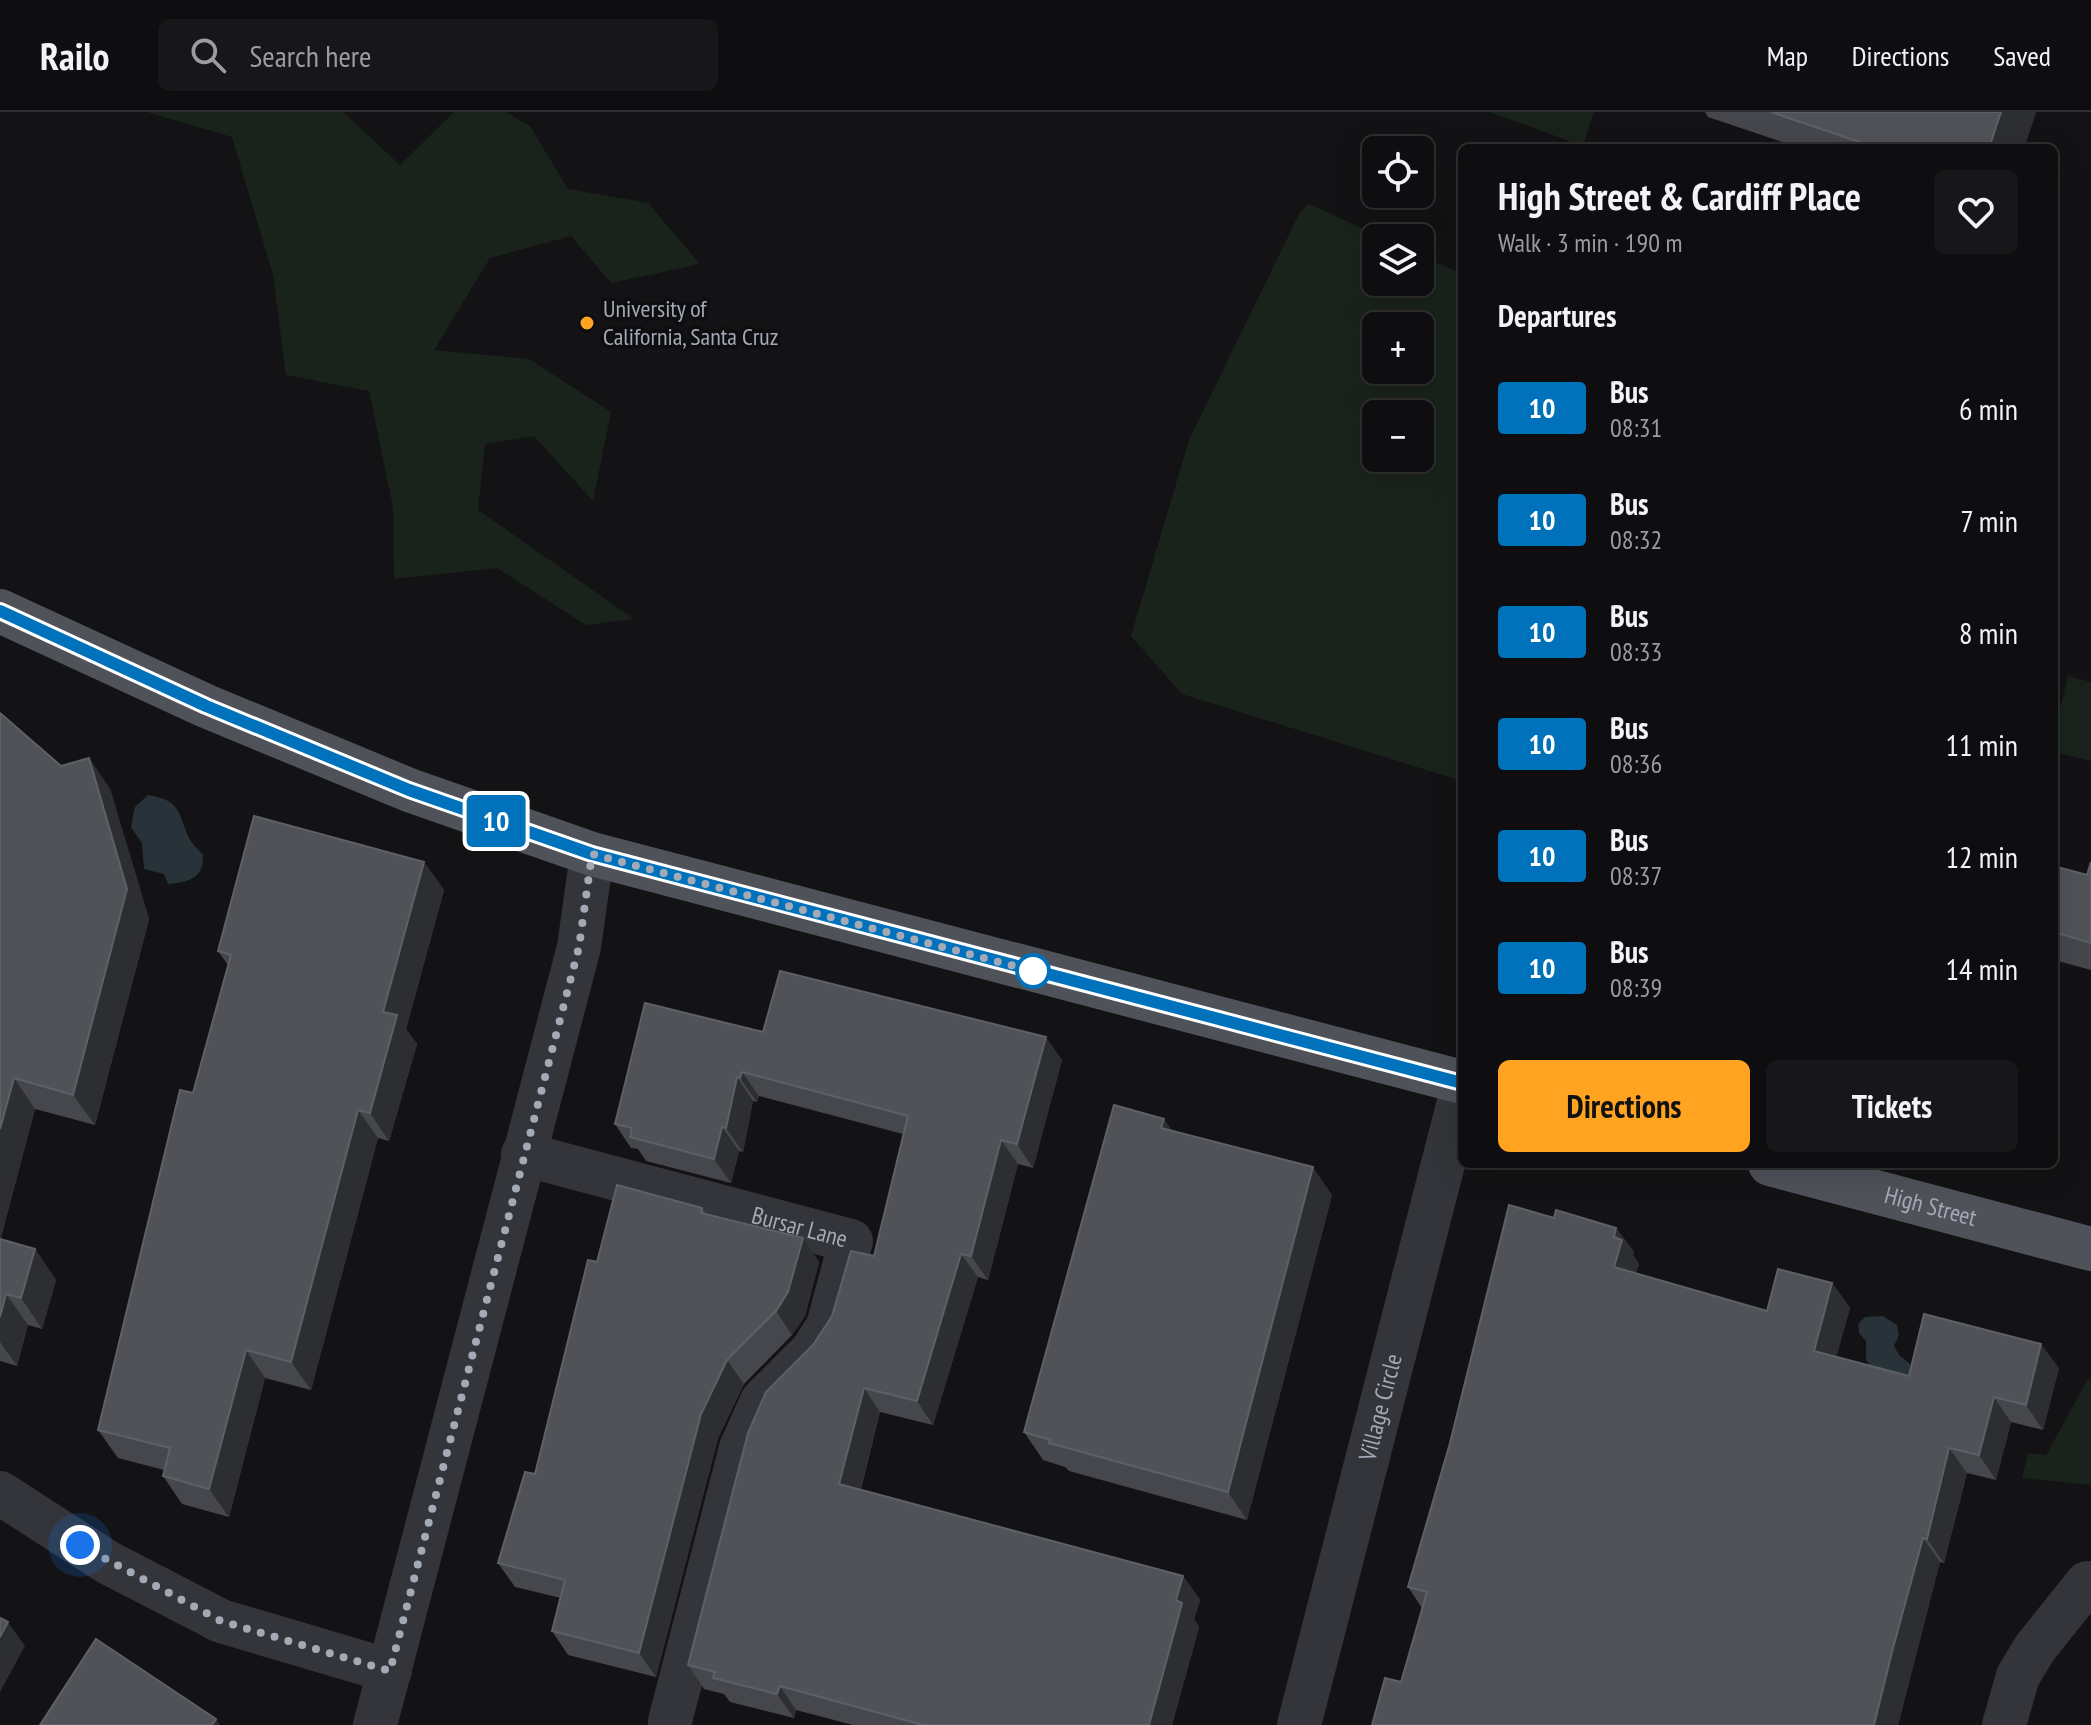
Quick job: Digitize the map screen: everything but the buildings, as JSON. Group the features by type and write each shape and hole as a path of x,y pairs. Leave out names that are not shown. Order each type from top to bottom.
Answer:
{"main road":[{"path":"0,611 206,706 409,790 592,854 1458,1081"},
{"name":"High Street","path":"1785,1168 2091,1249"}],"street":[{"path":"375,1725 579,947 592,854"},
{"name":"Village Circle","path":"1299,1725 1458,1106"},
{"name":"Bursar Lane","path":"523,1154 851,1241 828,1326 812,1351 762,1401 741,1448 670,1721"},
{"path":"0,1493 107,1562 221,1621 390,1671"},
{"path":"2004,1725 2018,1676 2035,1648 2087,1583"}],"shaded area":[{"path":"147,112 343,112 400,165 454,112 506,112 530,126 568,189 648,203 700,264 611,283 571,236 490,258 434,350 529,359 611,412 593,501 534,436 485,444 478,510 634,619 586,625 497,568 394,579 393,507 369,391 286,375 273,275 232,137"},
{"path":"1490,112 1594,112 1584,144"},
{"path":"1309,204 1362,228 1362,296 1434,296 1434,261 1458,272 1458,780 1182,694 1131,636 1189,440 1300,212"},
{"path":"2068,676 2091,682 2091,761 2058,753 2058,717"},
{"path":"148,795 174,805 190,840 203,855 201,869 193,878 168,884 164,874 144,869 142,843 131,827 135,807"},
{"path":"1883,1316 1897,1325 1899,1335 1894,1346 1899,1355 1919,1371 1919,1379 1873,1369 1866,1360 1866,1341 1859,1333 1858,1324 1865,1317"},
{"path":"2088,1379 2091,1380 2091,1485 2022,1478 2028,1453 2046,1455"}],"bus line":[{"name":"10","path":"0,611 206,706 409,790 592,854 698,885 1458,1082"}],"place":[{"name":"University of California, Santa Cruz","path":"587,323"}],"route":[{"path":"80,1545 221,1621 390,1671 579,947 592,854 698,885 1033,971"}]}
